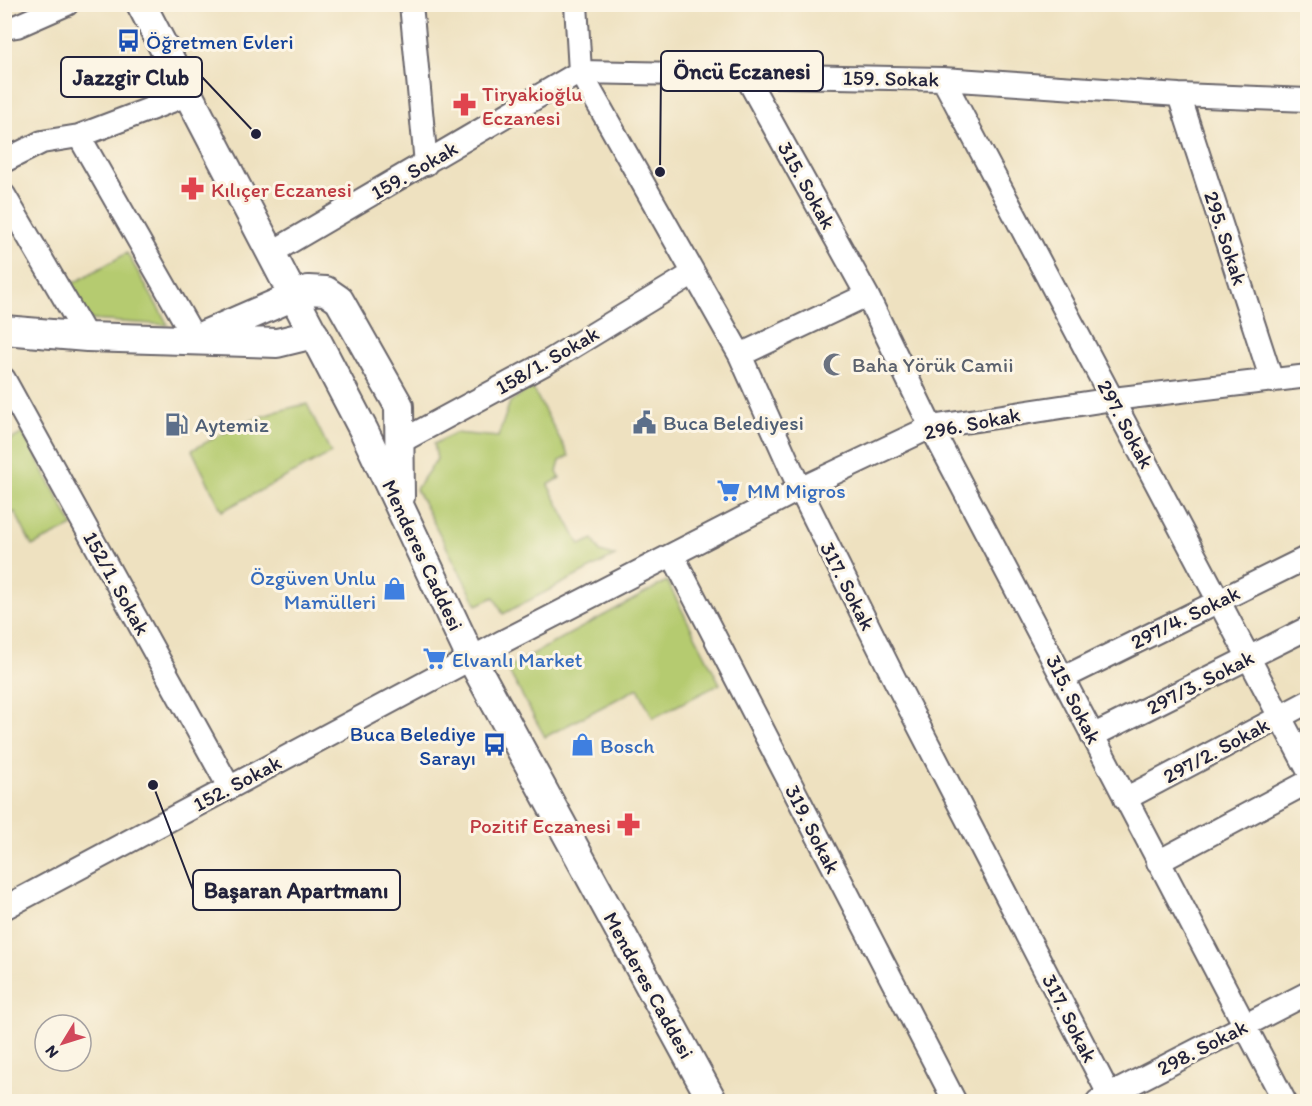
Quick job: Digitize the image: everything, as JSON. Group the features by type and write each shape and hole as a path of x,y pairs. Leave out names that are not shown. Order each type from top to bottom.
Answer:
{"main road":[{"name":"Menderes Caddesi","path":"141,4 314,333 400,503 471,658 713,1101"},
{"path":"195,339 308,290 326,291 339,300 399,406 400,503"},
{"path":"4,330 87,337 277,343 314,333"}],"street":[{"path":"4,28 17,26 67,4"},
{"path":"411,4 426,164"},
{"path":"576,4 580,72"},
{"name":"159. Sokak","path":"272,253 580,72 943,79 1179,95 1308,100"},
{"name":"317. Sokak","path":"580,72 692,274 740,355 800,489 1106,1099"},
{"name":"315. Sokak","path":"746,76 867,295 931,427 1285,1101"},
{"name":"297. Sokak","path":"943,79 1308,770"},
{"path":"4,160 42,142 80,136 187,95"},
{"name":"295. Sokak","path":"1179,95 1272,381"},
{"path":"80,136 195,339"},
{"path":"4,195 87,337"},
{"name":"158/1. Sokak","path":"400,442 546,363 692,274"},
{"path":"740,355 867,295"},
{"name":"296. Sokak","path":"471,658 800,489 931,427 1113,399 1308,376"},
{"name":"152/1. Sokak","path":"4,379 229,787"},
{"name":"319. Sokak","path":"673,556 955,1101"},
{"name":"297/4. Sokak","path":"1063,678 1308,557"},
{"name":"297/3. Sokak","path":"1092,736 1308,628"},
{"name":"152. Sokak","path":"4,908 471,658"},
{"name":"297/2. Sokak","path":"1125,799 1308,702"},
{"path":"1158,862 1308,782"},
{"name":"298. Sokak","path":"1106,1099 1308,993"}],"green space":[{"path":"127,253 168,325 91,320 70,285"},
{"path":"532,387 569,456 560,461 557,472 560,478 548,485 580,545 593,539 600,552 615,556 503,614 494,597 477,605 416,489 437,459 434,444 455,433 498,437 510,402"},
{"path":"307,404 331,453 222,511 192,450 248,422"},
{"path":"23,433 73,526 32,546 15,512 5,517 5,443"},
{"path":"667,581 720,684 653,718 638,688 545,737 507,668"}],"place":[{"name":"Öğretmen Evleri","path":"128,41"},
{"name":"Tiryakioğlu Eczanesi","path":"464,105"},
{"name":"Jazzgir Club","path":"256,134"},
{"name":"Öncü Eczanesi","path":"660,172"},
{"name":"Kılıçer Eczanesi","path":"193,189"},
{"name":"Baha Yörük Camii","path":"834,364"},
{"name":"Buca Belediyesi","path":"645,422"},
{"name":"Aytemiz","path":"177,424"},
{"name":"MM Migros","path":"729,490"},
{"name":"Özgüven Unlu Mamülleri","path":"394,589"},
{"name":"Elvanlı Market","path":"434,659"},
{"name":"Buca Belediye Sarayı","path":"494,745"},
{"name":"Bosch","path":"582,745"},
{"name":"Başaran Apartmanı","path":"153,785"},
{"name":"Pozitif Eczanesi","path":"629,825"}]}
